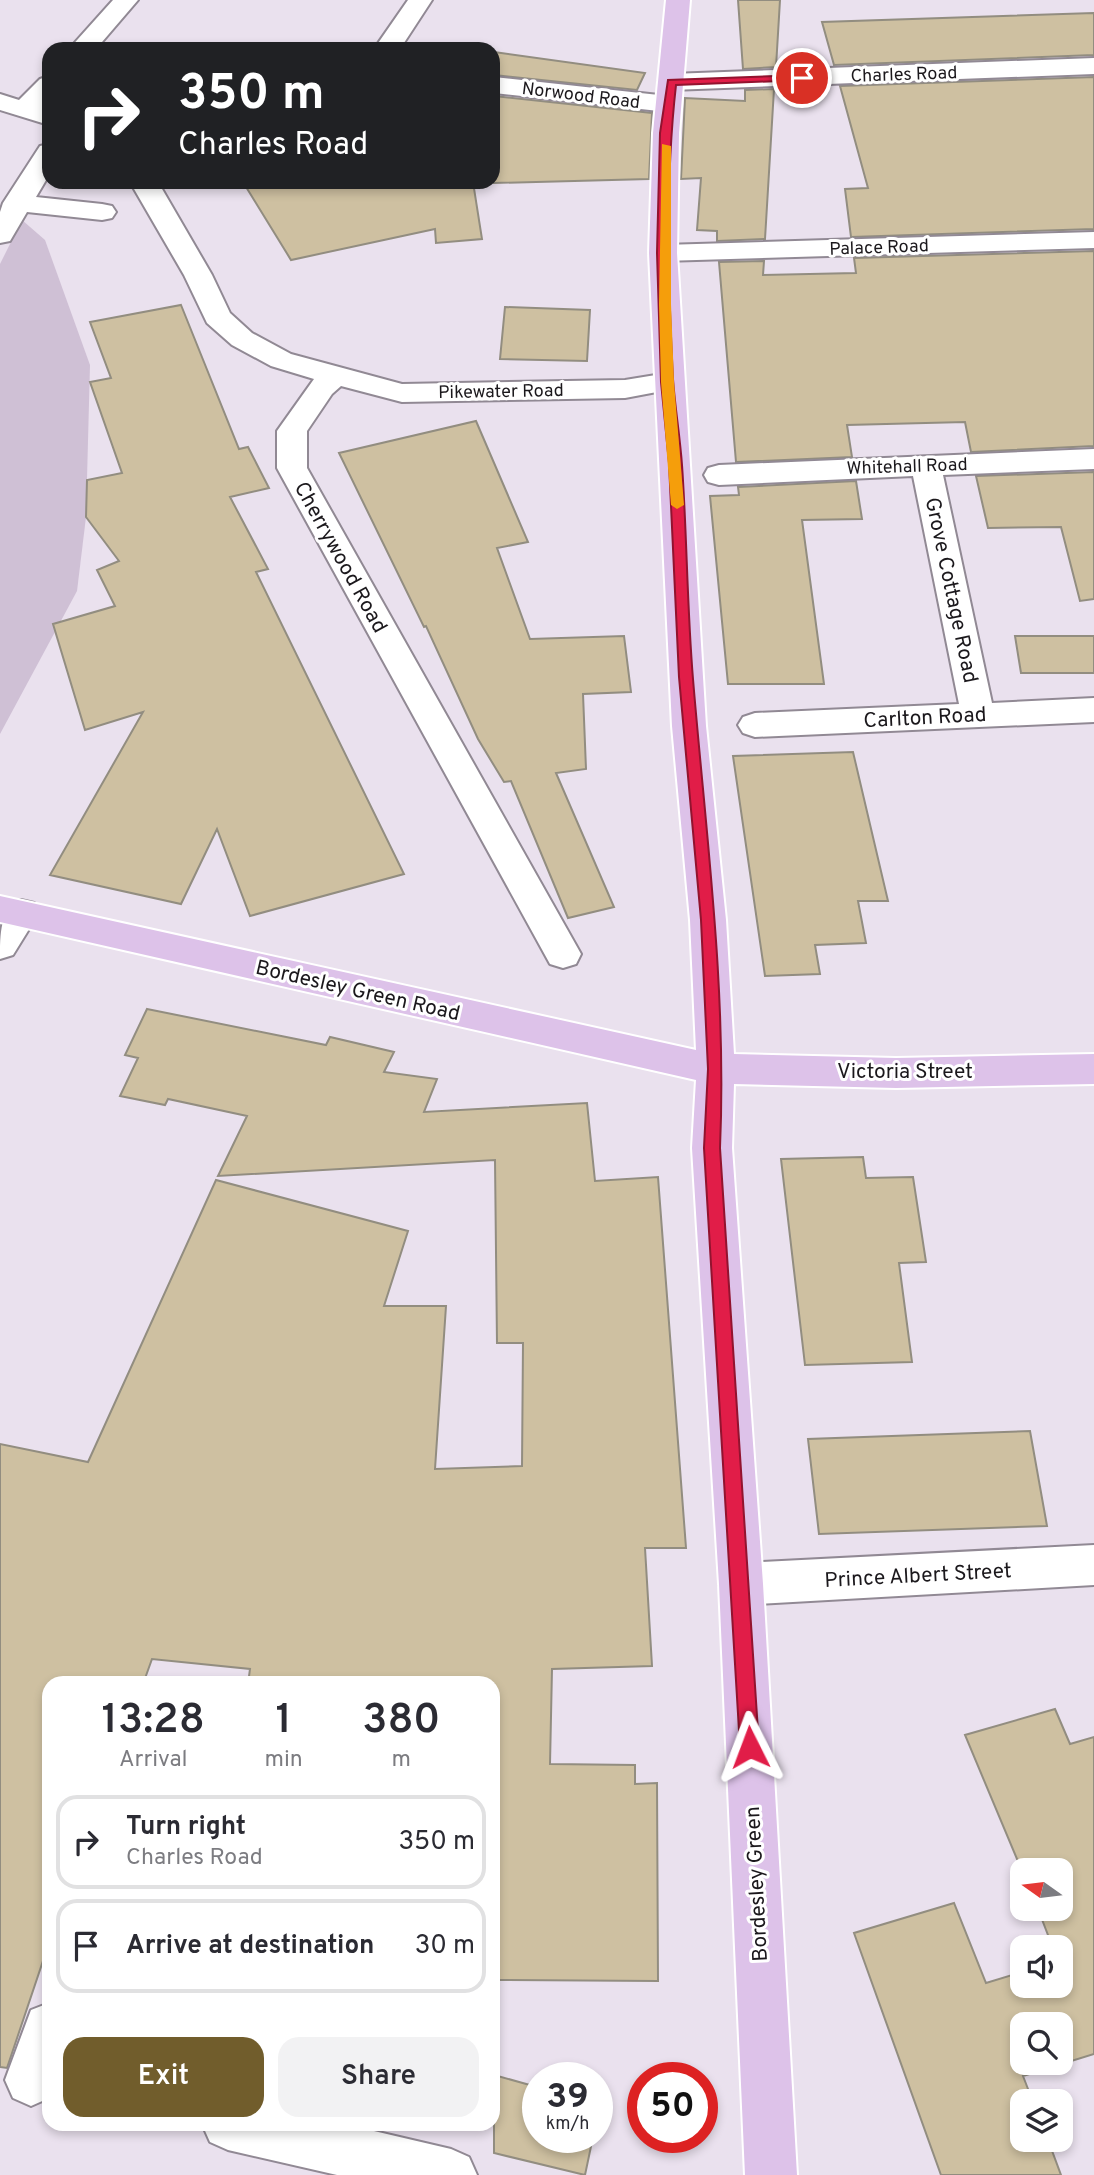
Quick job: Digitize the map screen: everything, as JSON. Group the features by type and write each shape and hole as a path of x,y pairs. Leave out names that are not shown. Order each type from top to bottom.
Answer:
{"main road":[{"name":"Bordesley Green","path":"678,0 670,93 663,253 667,382 675,463 687,689 708,920 716,1069 712,1148 741,1584 771,2175"},
{"name":"Bordesley Green Road","path":"10,911 716,1069"},
{"name":"Victoria Street","path":"716,1069 896,1073 1094,1069"}],"street":[{"path":"88,42 126,0"},
{"path":"392,42 419,0"},
{"name":"Charles Road","path":"670,93 1094,66"},
{"name":"Norwood Road","path":"500,85 670,93"},
{"path":"24,109 42,91"},
{"path":"0,235 42,163"},
{"path":"148,189 198,275 217,317 242,339 281,359 335,376"},
{"path":"17,203 102,212"},
{"name":"Palace Road","path":"663,253 1094,240"},
{"name":"Pikewater Road","path":"335,376 402,393 625,389 667,382"},
{"name":"Cherrywood Road","path":"335,376 321,388 292,431 292,468 563,954"},
{"name":"Whitehall Road","path":"719,475 1094,459"},
{"name":"Grove Cottage Road","path":"926,465 978,715"},
{"name":"Carlton Road","path":"755,725 1094,710"},
{"path":"0,944 10,911"},
{"name":"Prince Albert Street","path":"741,1584 1094,1565"},
{"path":"27,2079 42,2044"},
{"path":"259,2131 451,2175"}],"shaded area":[{"path":"22,220 45,240 90,365 86,517 77,591 0,734 0,264"}],"building":[{"path":"738,0 780,0 776,67 743,69"},
{"path":"1094,13 1094,55 834,65 822,22"},
{"path":"500,53 645,73 637,90 500,76"},
{"path":"1094,77 1094,229 851,237 845,189 868,188 840,86"},
{"path":"774,89 765,239 717,241 717,231 697,230 701,178 681,179 685,98 745,101 745,90"},
{"path":"500,97 652,113 649,179 500,183"},
{"path":"247,189 474,189 482,239 436,243 435,229 291,260"},
{"path":"1094,251 1094,446 971,452 965,422 847,425 852,457 736,462 719,262 764,261 763,275 856,273 854,258"},
{"path":"181,305 239,449 248,447 269,488 230,497 268,569 256,572 404,874 250,916 217,829 181,904 50,875 143,712 85,730 53,624 115,606 97,570 119,561 86,517 87,480 122,473 90,382 111,378 90,322"},
{"path":"505,307 590,310 587,361 500,359"},
{"path":"476,421 528,542 497,548 530,639 624,636 631,692 583,694 586,769 556,773 614,907 568,918 511,781 504,782 478,739 426,626 424,627 339,453"},
{"path":"1094,472 1094,599 1080,601 1061,527 988,528 976,476"},
{"path":"856,481 862,519 802,520 824,684 728,684 710,496 739,495 738,487"},
{"path":"1015,636 1094,636 1094,673 1021,673"},
{"path":"853,752 888,901 858,901 866,943 815,945 820,974 765,976 733,756"},
{"path":"147,1009 326,1045 330,1037 394,1052 384,1072 437,1079 424,1112 587,1103 595,1181 658,1177 686,1548 645,1548 652,1666 552,1669 550,1764 635,1765 635,1784 657,1783 658,1981 500,1980 500,1676 249,1676 250,1669 152,1659 146,1676 42,1676 42,1964 7,2068 0,2067 0,1444 88,1462 216,1180 408,1231 384,1306 446,1306 435,1469 522,1466 523,1343 497,1343 495,1160 218,1176 247,1116 168,1099 165,1105 120,1096 138,1058 125,1055"},
{"path":"863,1157 866,1178 913,1177 926,1262 899,1263 912,1362 805,1365 781,1159"},
{"path":"1030,1431 1047,1526 819,1534 808,1439"},
{"path":"1055,1709 1070,1744 1094,1737 1094,2054 1073,2061 1073,2012 1010,2012 1010,2075 1026,2075 1023,2076 1028,2089 1010,2089 1010,2152 1052,2152 1061,2175 941,2175 854,1933 954,1903 986,1983 1010,1976 1010,1998 1073,1998 1073,1935 1048,1935 1043,1922 1073,1922 1073,1858 1017,1858 965,1735"},
{"path":"500,2077 522,2083 522,2153 590,2153 585,2175 494,2153 494,2131 500,2131"}],"slow traffic":[{"path":"665,146 663,253 667,382 677,505"}],"route":[{"path":"750,1747 712,1148 716,1069 708,920 686,677 675,463 667,382 663,253 666,133 671,82 802,78"}]}
